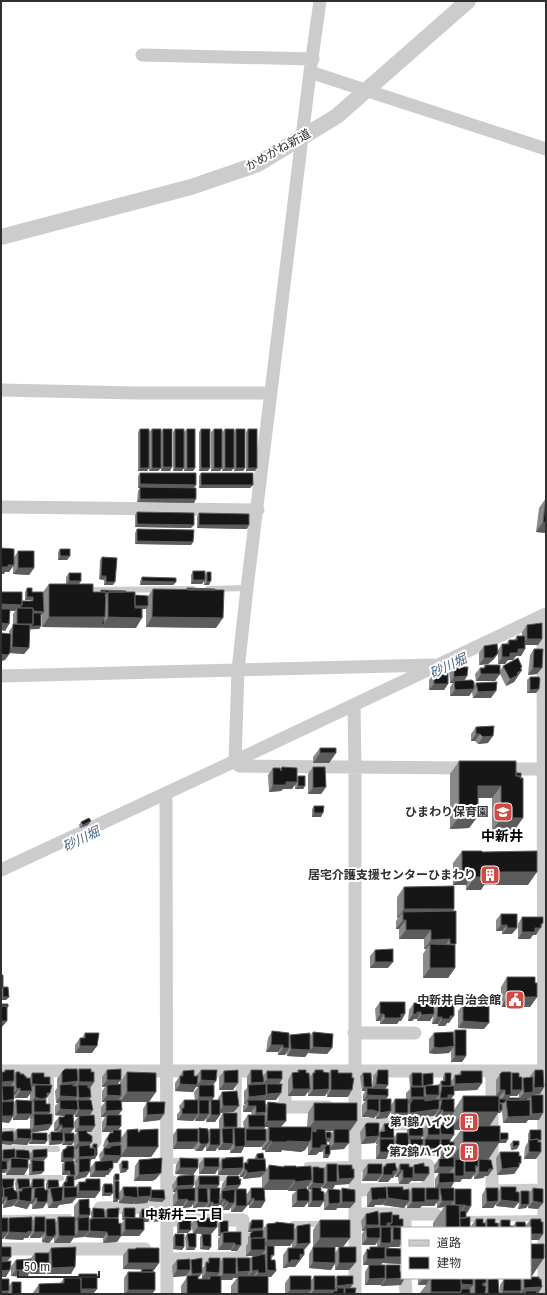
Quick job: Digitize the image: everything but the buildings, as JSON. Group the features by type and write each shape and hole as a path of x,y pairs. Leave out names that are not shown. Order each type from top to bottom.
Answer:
{"street":[{"path":"320,1 310,72 258,510 247,588 238,670 235,762 239,766 545,769"},
{"name":"かめがね新道","path":"1,237 191,187 258,164 337,116 468,1"},
{"path":"142,55 313,59"},
{"path":"310,72 546,149"},
{"path":"1,390 135,393 271,393"},
{"path":"3,507 258,510"},
{"path":"1,870 235,762 544,615 545,1190 542,1252 544,1294"},
{"path":"1,676 439,665"},
{"path":"354,705 356,768 354,1033 356,1190 353,1220 351,1277 355,1294"},
{"path":"166,793 167,1071 172,1131 167,1161 167,1294"},
{"path":"354,1033 415,1033"},
{"path":"1,1071 544,1071"},
{"path":"95,1071 95,1142"},
{"path":"492,1071 492,1191 545,1190"},
{"path":"285,1072 285,1107 356,1107"},
{"path":"356,1124 432,1124"},
{"path":"356,1165 428,1165 428,1189 356,1190"},
{"path":"1,1249 242,1258 243,1220 100,1208"},
{"path":"353,1220 405,1214 435,1214"},
{"path":"405,1214 405,1227"},
{"path":"405,1279 406,1294"}],"lane":[{"path":"93,590 247,588"},
{"path":"238,1128 239,1071"},
{"path":"51,1072 51,1119"},
{"path":"1,1131 13,1130"},
{"path":"1,1148 57,1148"},
{"path":"167,1161 238,1160"},
{"path":"307,1165 356,1165"},
{"path":"1,1178 61,1178"},
{"path":"167,1179 238,1178"},
{"path":"1,1218 69,1217"},
{"path":"467,1219 544,1220"},
{"path":"293,1224 332,1223"}],"place":[{"name":"ひまわり保育園","path":"503,812"},
{"name":"居宅介護支援センターひまわり","path":"490,875"},
{"name":"中新井自治会館","path":"515,1000"},
{"name":"第1錦ハイツ","path":"469,1122"},
{"name":"第2錦ハイツ","path":"469,1152"}],"district":[{"name":"中新井","path":"502,836"},
{"name":"中新井二丁目","path":"184,1214"}],"water label":[{"name":"砂川堀","path":"448,666"},
{"name":"砂川堀","path":"81,839"}]}
